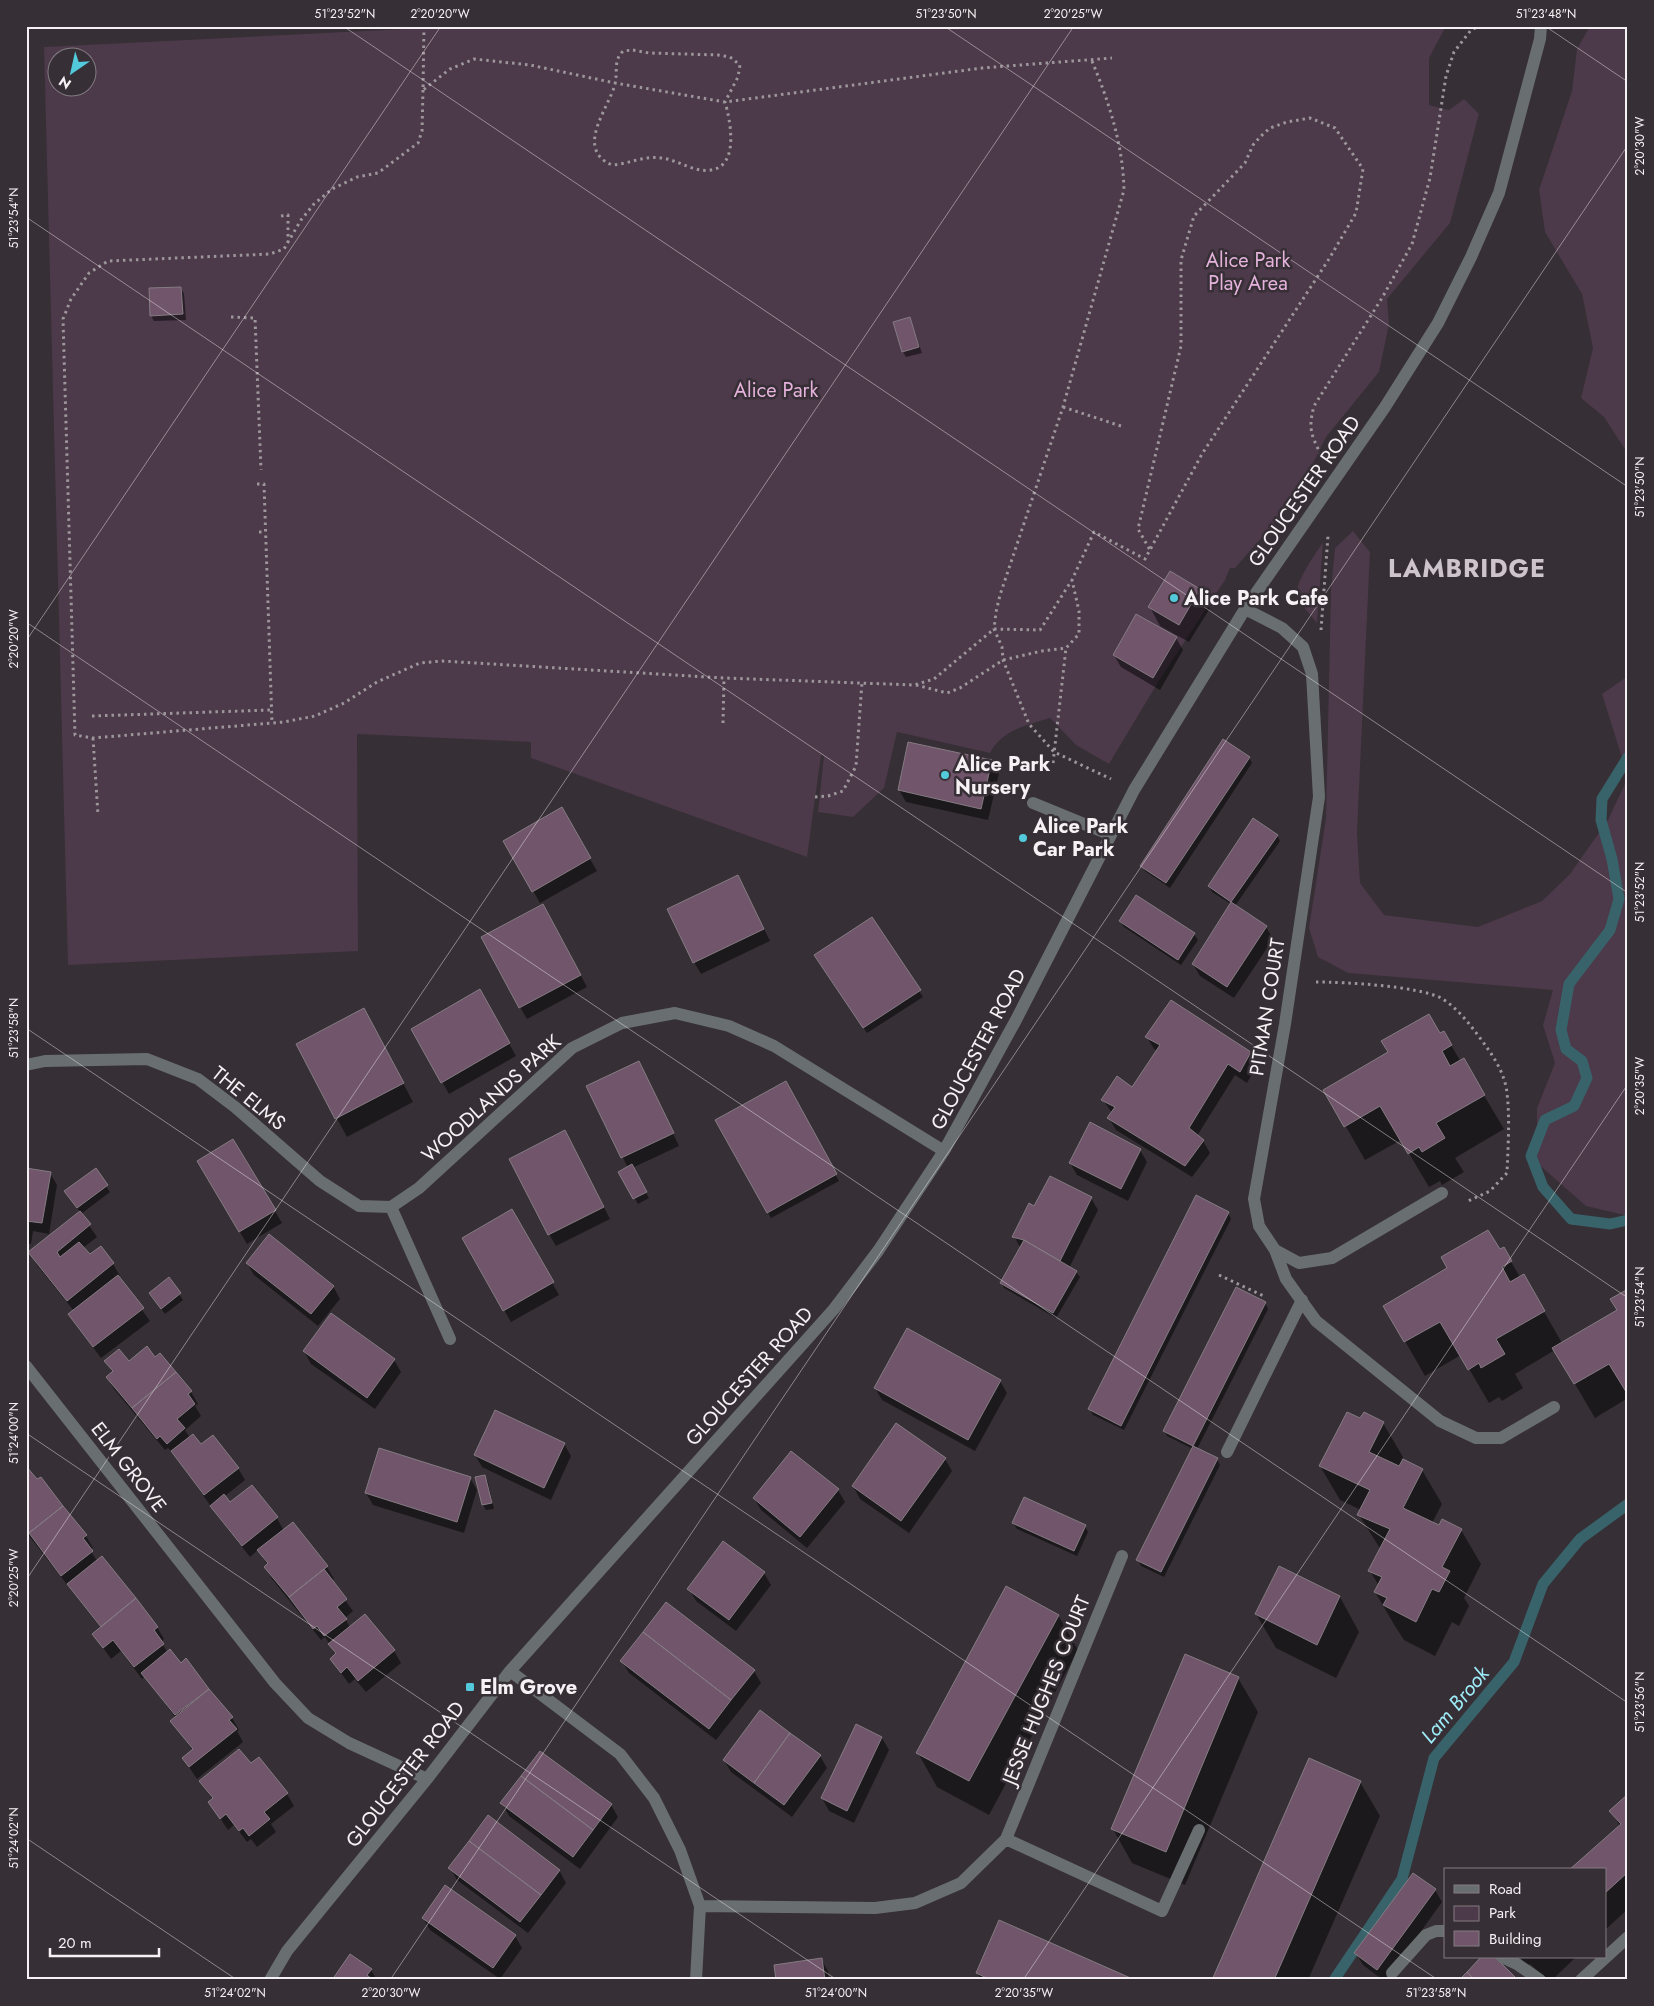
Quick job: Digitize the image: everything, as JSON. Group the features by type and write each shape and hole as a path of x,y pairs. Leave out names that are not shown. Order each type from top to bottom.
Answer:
{"street":[{"name":"GLOUCESTER ROAD","path":"270,1980 287,1951 427,1780 510,1671 834,1308 878,1252 944,1151 1016,1020 1134,790 1244,609 1385,407 1438,323 1471,257 1498,193 1540,39 1541,26"},
{"name":"PITMAN COURT","path":"1244,609 1282,628 1303,647 1312,674 1319,797 1284,1024 1254,1199 1259,1226 1275,1250 1299,1263 1332,1258 1442,1193"},
{"path":"1033,803 1111,835"},
{"name":"WOODLANDS PARK","path":"391,1207 419,1188 572,1048 622,1023 675,1014 728,1026 774,1046 944,1151"},
{"name":"THE ELMS","path":"26,1065 45,1061 146,1060 198,1079 320,1181 359,1206 391,1207"},
{"path":"391,1207 450,1339"},
{"path":"1275,1250 1286,1279 1316,1321 1440,1421 1476,1438 1502,1438 1554,1407"},
{"path":"1227,1452 1302,1300"},
{"name":"ELM GROVE","path":"26,1366 275,1683 308,1718 349,1743 427,1780"},
{"name":"JESSE HUGHES COURT","path":"700,1906 875,1908 914,1903 961,1883 1006,1839 1122,1556"},
{"path":"510,1671 620,1754 654,1798 680,1850 700,1906 696,1980"},
{"path":"1006,1839 1162,1911 1199,1830"},
{"path":"1392,1973 1426,1935 1436,1931 1444,1932"},
{"path":"1606,1957 1628,1937"},
{"path":"1504,1958 1517,1964 1540,1980"},
{"path":"1581,1980 1605,1958"}],"path":[{"path":"424,26 422,131 418,142 378,172 356,177 332,189 314,204 301,220 284,249 270,254 108,261 89,273 71,299 63,319 75,735 93,738 272,723 314,716 344,703 377,682 420,663 442,661 724,678 914,685 947,692 960,688 1003,660 1042,651 1066,648"},
{"path":"1332,483 1313,438 1310,423 1314,406 1382,298 1412,244 1430,178 1446,76 1454,52 1471,30 1480,26"},
{"path":"633,50 650,54 718,54 730,57 740,65 738,77 725,102 731,124 732,138 728,156 721,166 712,170 697,169 661,157 612,165 598,155 594,142 595,129 615,83 616,63 623,51 633,50"},
{"path":"423,90 450,69 474,59 530,65 615,83 725,102 982,68 1112,58"},
{"path":"1092,61 1105,92 1118,138 1124,168 1124,190 1063,407 1000,595 994,629 1002,647 1003,660 1029,724 1054,752 1134,790"},
{"path":"914,685 934,679 994,629 1040,630 1072,580 1094,532 1145,559 1150,550 1202,454 1329,259 1356,213 1363,168 1335,128 1310,118 1287,122 1270,128 1253,145 1245,163 1194,216 1181,260 1182,346 1138,529 1150,550"},
{"path":"281,216 288,215 288,244"},
{"path":"231,317 256,318 261,470"},
{"path":"1063,407 1124,427"},
{"path":"257,484 264,484 264,532 272,723"},
{"path":"1312,674 1319,657 1329,531"},
{"path":"259,532 264,532"},
{"path":"1053,762 1066,648 1078,634 1079,611 1072,580"},
{"path":"723,724 724,678"},
{"path":"815,797 828,796 843,791 856,766 862,682"},
{"path":"92,716 271,710"},
{"path":"93,738 98,815"},
{"path":"1309,982 1341,982 1418,991 1440,998 1464,1016 1497,1062 1507,1091 1509,1130 1507,1174 1490,1191 1465,1203"},
{"path":"1219,1275 1270,1299"}],"green space":[{"name":"Alice Park","path":"464,26 1446,26 1429,58 1429,105 1449,110 1464,99 1479,114 1450,223 1387,299 1389,324 1379,372 1326,437 1295,500 1235,568 1230,568 1225,580 1160,679 1109,764 1076,745 1050,718 1024,726 1008,734 995,745 990,753 897,732 884,788 853,817 818,812 824,756 821,755 807,857 531,758 531,742 357,734 358,951 68,965 44,47"},
{"path":"1590,26 1628,26 1628,454 1604,417 1581,398 1593,348 1582,294 1545,232 1539,190 1572,91 1577,49"},
{"path":"1353,531 1370,552 1357,832 1360,883 1384,915 1478,927 1542,901 1570,874 1608,820 1628,777 1628,1216 1586,1206 1537,1163 1537,1108 1555,1063 1543,1025 1553,990 1348,973 1318,957 1309,928 1326,818 1331,590 1335,548"},
{"path":"1323,542 1317,623 1301,602 1297,589 1299,582"},
{"path":"1628,676 1628,777 1602,694"}],"building":[{"path":"181,287 183,314 150,316 149,288"},
{"path":"910,317 919,347 902,352 893,322"},
{"name":"Alice Park Cafe","path":"1170,571 1200,589 1179,625 1148,607"},
{"path":"1136,614 1177,637 1153,678 1113,655"},
{"path":"1223,739 1250,757 1166,883 1140,866"},
{"name":"Alice Park Nursery","path":"908,742 992,760 981,809 898,790"},
{"path":"562,807 591,858 532,892 503,841"},
{"path":"1253,818 1278,835 1231,902 1208,886"},
{"path":"738,875 764,929 693,963 667,909"},
{"path":"1136,895 1195,933 1178,960 1119,921"},
{"path":"1231,902 1267,926 1227,987 1192,964"},
{"path":"543,904 581,975 519,1008 481,937"},
{"path":"872,917 921,990 863,1028 814,955"},
{"path":"480,989 510,1043 441,1083 411,1029"},
{"path":"1171,1000 1251,1052 1240,1072 1228,1064 1189,1128 1204,1140 1185,1166 1107,1118 1115,1107 1101,1100 1117,1076 1132,1087 1160,1045 1145,1037"},
{"path":"364,1008 404,1083 335,1119 296,1044"},
{"path":"1429,1014 1440,1033 1444,1031 1452,1045 1442,1051 1450,1066 1464,1058 1485,1095 1436,1123 1445,1138 1422,1152 1419,1147 1408,1154 1380,1106 1344,1127 1323,1090 1388,1052 1381,1041"},
{"path":"639,1061 674,1133 621,1158 586,1086"},
{"path":"786,1081 837,1174 767,1213 715,1120"},
{"path":"1090,1122 1141,1149 1121,1189 1069,1163"},
{"path":"565,1130 604,1207 548,1235 509,1159"},
{"path":"233,1139 276,1210 239,1232 197,1161"},
{"path":"632,1164 647,1192 633,1199 618,1172"},
{"path":"26,1168 51,1172 42,1223 26,1221"},
{"path":"96,1168 108,1185 77,1208 64,1191"},
{"path":"1050,1176 1092,1197 1060,1261 1024,1240 1012,1237 1029,1203 1034,1206"},
{"path":"1196,1195 1229,1212 1121,1426 1088,1409"},
{"path":"512,1209 554,1282 503,1311 462,1238"},
{"path":"80,1211 91,1224 57,1252 60,1257 79,1242 90,1254 101,1246 114,1263 67,1301 28,1252"},
{"path":"1488,1230 1500,1249 1504,1247 1512,1261 1502,1267 1510,1282 1524,1274 1545,1311 1496,1339 1505,1354 1481,1368 1479,1363 1468,1370 1440,1322 1404,1342 1383,1306 1447,1268 1441,1257"},
{"path":"269,1234 334,1286 311,1314 246,1263"},
{"path":"1024,1240 1077,1271 1053,1313 1000,1283"},
{"path":"118,1275 144,1308 93,1347 68,1314"},
{"path":"169,1277 181,1293 161,1309 149,1293"},
{"path":"1236,1287 1266,1302 1193,1446 1163,1431"},
{"path":"1628,1289 1628,1395 1609,1364 1574,1384 1552,1348 1617,1310 1610,1299"},
{"path":"331,1313 395,1359 367,1398 303,1351"},
{"path":"907,1328 1001,1380 968,1440 874,1388"},
{"path":"147,1346 155,1357 160,1353 176,1372 132,1408 106,1377 113,1371 104,1361 119,1349 129,1361"},
{"path":"176,1372 192,1391 188,1394 195,1404 177,1419 185,1428 167,1444 160,1436 157,1439 132,1408"},
{"path":"495,1410 565,1443 544,1488 474,1455"},
{"path":"1347,1412 1360,1418 1364,1412 1384,1422 1369,1452 1399,1466 1403,1459 1423,1469 1403,1508 1439,1525 1442,1519 1462,1529 1442,1567 1450,1571 1439,1592 1432,1589 1416,1622 1383,1605 1387,1598 1374,1592 1382,1577 1368,1571 1390,1529 1357,1515 1370,1490 1319,1466"},
{"path":"896,1423 946,1458 901,1521 852,1486"},
{"path":"193,1434 201,1444 213,1435 239,1468 204,1495 171,1451"},
{"path":"1193,1446 1218,1458 1161,1572 1136,1560"},
{"path":"379,1448 471,1477 457,1522 365,1493"},
{"path":"791,1451 839,1489 800,1537 753,1498"},
{"path":"26,1466 37,1479 41,1477 63,1506 29,1533 26,1530"},
{"path":"485,1475 492,1503 482,1505 475,1477"},
{"path":"252,1485 278,1517 242,1546 210,1506 224,1494 230,1502"},
{"path":"1024,1497 1086,1525 1074,1551 1012,1523"},
{"path":"63,1506 87,1535 83,1538 93,1551 61,1576 29,1533"},
{"path":"293,1522 328,1566 289,1597 264,1567 268,1563 257,1550"},
{"path":"723,1541 765,1572 729,1620 687,1589"},
{"path":"102,1556 136,1598 101,1627 67,1584"},
{"path":"1279,1566 1340,1596 1317,1645 1255,1614"},
{"path":"324,1569 347,1599 337,1607 347,1619 324,1636 317,1626 313,1629 289,1597"},
{"path":"1006,1586 1059,1615 969,1781 916,1753"},
{"path":"136,1598 158,1627 154,1630 164,1644 134,1667 113,1640 103,1648 92,1634"},
{"path":"666,1602 755,1670 731,1700 643,1632"},
{"path":"365,1614 395,1650 358,1681 347,1667 341,1673 330,1659 336,1653 328,1644"},
{"path":"643,1632 731,1700 709,1729 620,1661"},
{"path":"170,1649 181,1663 186,1658 209,1689 175,1715 141,1673"},
{"path":"1185,1654 1239,1677 1166,1852 1111,1829"},
{"path":"209,1689 233,1717 229,1720 237,1729 189,1767 182,1758 193,1749 170,1721"},
{"path":"760,1710 790,1733 754,1783 723,1760"},
{"path":"856,1724 882,1737 847,1811 821,1798"},
{"path":"790,1733 821,1755 784,1805 754,1783"},
{"path":"239,1749 251,1763 259,1757 288,1793 264,1812 270,1819 249,1836 243,1828 239,1831 226,1814 220,1819 208,1802 213,1798 199,1781"},
{"path":"540,1751 612,1804 593,1830 521,1776"},
{"path":"1309,1758 1361,1781 1274,1980 1212,1980"},
{"path":"521,1776 593,1830 573,1857 500,1803"},
{"path":"1628,1794 1628,1872 1606,1892 1606,1868 1571,1868 1621,1824 1609,1811"},
{"path":"488,1815 560,1870 541,1895 469,1841"},
{"path":"469,1841 541,1895 520,1922 448,1868"},
{"path":"1413,1873 1436,1889 1377,1970 1354,1953"},
{"path":"445,1885 516,1935 493,1968 422,1918"},
{"path":"999,1920 1135,1980 991,1980 976,1973"},
{"path":"350,1954 372,1969 367,1975 373,1980 332,1980"},
{"path":"822,1958 825,1980 776,1980 774,1965"},
{"path":"1480,1958 1496,1958 1518,1980 1475,1980 1467,1972"},
{"path":"1467,1972 1475,1980 1459,1980"}],"waterway":[{"name":"Lam Brook","path":"1628,757 1602,799 1601,820 1612,859 1619,899 1610,930 1569,984 1561,1030 1566,1049 1582,1061 1587,1078 1574,1106 1545,1120 1531,1156 1543,1187 1571,1219 1610,1224 1628,1220"},
{"name":"Lam Brook","path":"1334,1980 1402,1879 1434,1758 1514,1662 1543,1584 1580,1539 1628,1504"}],"place":[{"name":"Alice Park Cafe","path":"1174,598"},
{"name":"Alice Park Nursery","path":"945,775"},
{"name":"Alice Park Car Park","path":"1023,838"},
{"name":"Elm Grove","path":"470,1687"}],"district":[{"name":"LAMBRIDGE","path":"1467,568"}],"park label":[{"name":"Alice Park Play Area","path":"1248,272"}]}
